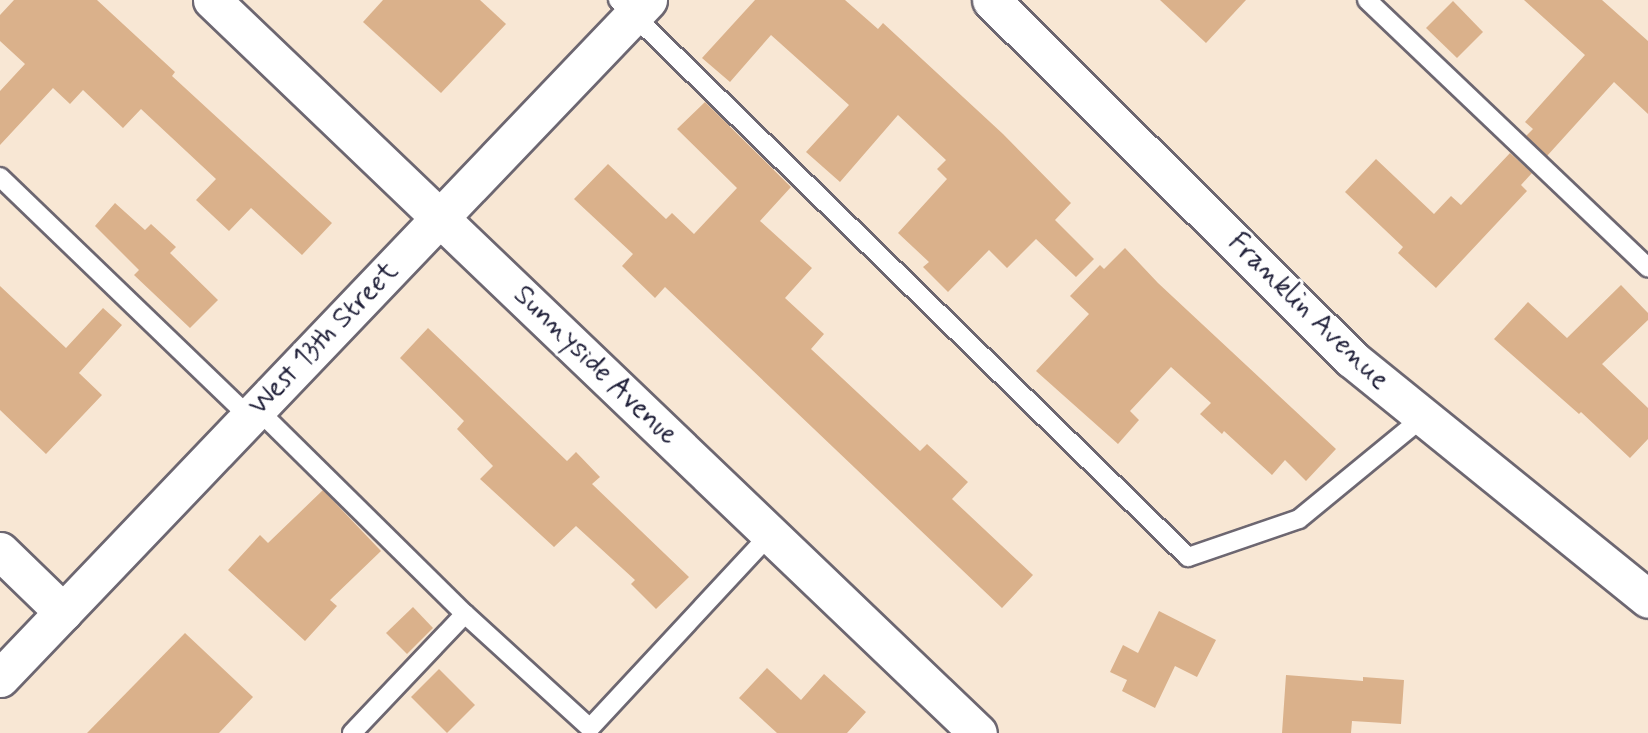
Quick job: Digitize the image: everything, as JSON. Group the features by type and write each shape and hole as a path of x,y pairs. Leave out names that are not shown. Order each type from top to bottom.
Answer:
{"street":[{"name":"Sunnyside Avenue","path":"212,0 975,732"},
{"name":"Franklin Avenue","path":"991,0 1352,359 1648,599"},
{"name":"West 13th Street","path":"0,678 440,218 633,5"},
{"path":"0,551 63,612"}],"lane":[{"path":"1367,0 1648,268"},
{"path":"633,5 1188,557 1299,519 1423,416"},
{"path":"0,177 465,614 590,727 770,534"},
{"path":"352,733 465,614"}],"building":[{"path":"14,0 97,0 175,72 172,76 332,223 302,255 251,208 229,231 196,200 216,179 141,109 123,128 83,90 70,104 53,88 0,145 0,91 25,64 0,41 0,15"},
{"path":"383,0 480,0 506,24 441,93 363,22"},
{"path":"755,0 845,0 878,29 883,23 1003,134 1071,203 1055,220 1094,259 1076,277 1036,239 1007,268 989,250 948,292 923,267 929,262 898,233 947,179 937,169 946,160 898,115 840,182 806,152 849,105 771,35 730,82 702,58"},
{"path":"1160,0 1246,0 1206,43"},
{"path":"1524,0 1602,0 1648,41 1648,114 1614,82 1547,156 1526,136 1533,129 1525,122 1585,55"},
{"path":"1453,1 1483,32 1457,58 1426,28"},
{"path":"705,102 791,187 760,221 812,268 785,298 824,334 811,349 920,451 927,444 968,482 952,499 1033,575 1002,608 665,287 655,298 622,266 633,254 574,199 608,164 666,219 672,213 694,234 737,188 677,129"},
{"path":"1510,153 1532,173 1521,185 1527,191 1436,288 1398,253 1403,247 1345,192 1376,159 1434,214 1451,196 1461,205"},
{"path":"115,203 145,230 151,224 176,247 170,253 218,300 190,328 134,275 139,270 95,226"},
{"path":"1125,248 1158,283 1336,449 1306,481 1285,460 1272,475 1224,431 1222,434 1200,414 1211,403 1171,367 1130,411 1139,420 1118,444 1036,371 1089,314 1070,296 1100,265 1104,269"},
{"path":"1621,285 1648,313 1648,320 1602,364 1648,408 1648,439 1630,458 1581,412 1579,414 1494,339 1528,302 1567,338"},
{"path":"0,286 66,348 103,308 122,325 79,373 102,395 46,454 0,410"},
{"path":"428,328 567,461 576,452 600,477 592,484 689,577 656,609 631,584 635,580 576,526 554,547 480,479 493,466 457,429 464,421 400,358"},
{"path":"323,490 381,551 330,600 337,606 305,641 228,570 260,535 268,543"},
{"path":"413,607 433,628 407,654 386,633"},
{"path":"1159,611 1216,640 1197,677 1175,666 1155,708 1122,691 1127,680 1110,672 1123,645 1138,653"},
{"path":"185,633 253,697 219,733 87,733"},
{"path":"767,668 801,700 824,674 866,712 847,733 777,733 739,698"},
{"path":"439,669 475,705 447,733 411,697"},
{"path":"1286,675 1363,681 1363,677 1404,680 1401,724 1352,721 1351,733 1282,733"}]}
